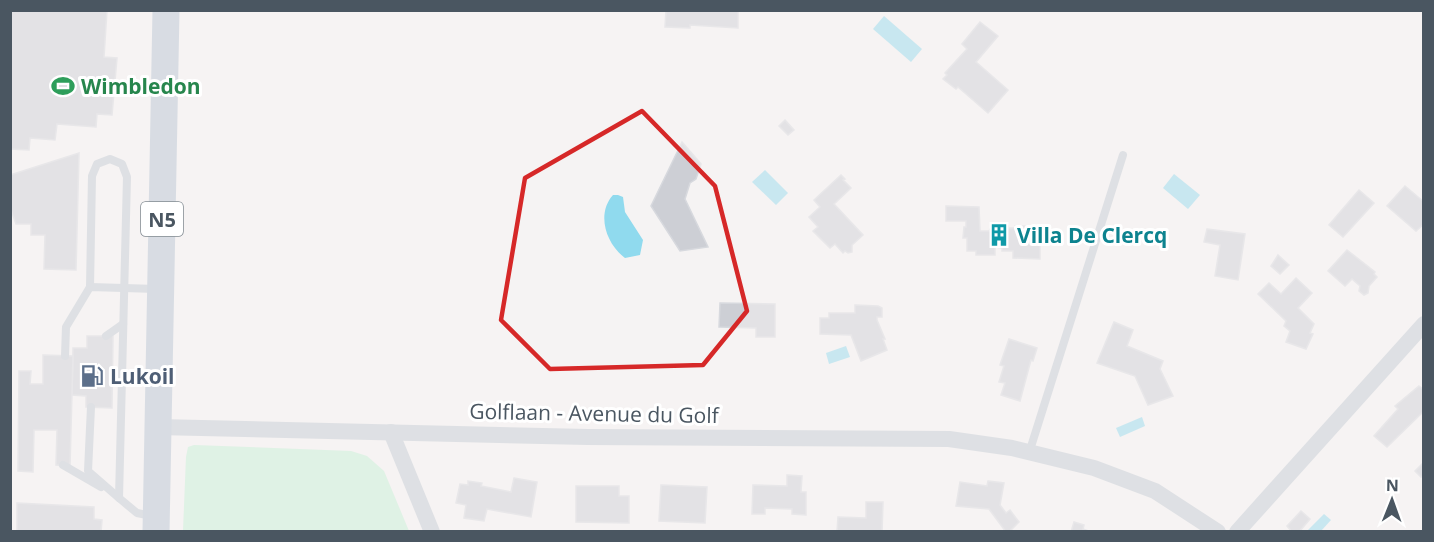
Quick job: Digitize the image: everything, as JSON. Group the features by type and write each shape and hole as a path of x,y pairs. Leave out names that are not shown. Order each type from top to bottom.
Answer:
{"main road":[{"name":"N5","path":"156,524 166,10"}],"street":[{"path":"1237,531 1424,324"},
{"name":"Golflaan - Avenue du Golf","path":"158,428 588,437 949,439 1029,453 1094,468 1155,491 1218,531"},
{"path":"391,432 432,531"}],"lane":[{"path":"1029,453 1124,155"},
{"path":"65,356 66,327 90,287 92,176 97,164 110,159 122,164 127,177 119,498"},
{"path":"90,287 160,289"},
{"path":"106,336 123,324"},
{"path":"91,407 88,471 137,513 156,524"},
{"path":"63,465 119,498"}],"highlighted area":[{"path":"642,111 715,186 747,311 703,365 550,369 501,320 525,178"}],"green space":[{"path":"194,445 351,451 367,456 384,471 409,531 183,531 186,457 188,447"}],"water":[{"path":"884,16 922,49 911,62 873,29"},
{"path":"765,170 788,193 776,205 752,182"},
{"path":"1174,174 1200,195 1188,209 1163,188"},
{"path":"613,195 623,197 625,212 643,240 640,255 625,258 608,237 604,220 605,211"},
{"path":"846,346 850,357 829,364 826,353"},
{"path":"1142,417 1145,426 1120,437 1116,428"},
{"path":"1324,514 1331,520 1321,531 1307,531"}],"building":[{"name":"Wimbledon","path":"10,10 107,10 104,57 117,58 112,115 97,114 96,127 57,124 55,140 30,138 29,150 10,149"},
{"path":"666,10 738,10 738,28 690,25 690,28 665,27"},
{"path":"980,22 998,36 976,62 1008,90 988,113 958,87 956,89 943,79 947,75 945,73 967,49 962,44"},
{"path":"785,120 794,130 788,135 779,126"},
{"path":"682,142 701,164 696,179 690,183 685,199 708,247 680,251 651,206"},
{"path":"79,153 76,270 44,269 45,235 31,235 31,224 16,224 10,207 10,175"},
{"path":"841,175 851,188 834,204 863,235 852,245 852,252 848,253 845,251 843,253 835,244 830,248 813,231 818,227 809,217 820,207 814,200"},
{"path":"1405,186 1424,202 1424,224 1416,231 1387,206"},
{"path":"1359,190 1374,203 1343,237 1329,225"},
{"name":"Villa De Clercq","path":"946,206 979,207 980,231 995,229 995,231 1003,231 1003,226 1015,228 1015,226 1035,226 1035,243 1040,243 1040,259 1013,258 1013,251 1002,251 1002,248 995,247 995,255 976,255 976,251 967,251 967,238 963,238 966,221 946,221"},
{"path":"1207,229 1245,234 1238,280 1215,276 1220,245 1204,242"},
{"path":"1347,250 1375,272 1377,277 1369,286 1368,293 1364,295 1359,291 1360,286 1352,279 1345,286 1328,271"},
{"path":"1278,255 1289,265 1280,274 1271,266"},
{"path":"1296,278 1312,293 1298,308 1314,324 1310,333 1313,334 1306,349 1286,342 1290,331 1284,326 1286,321 1258,294 1269,283 1281,294"},
{"path":"720,303 775,304 775,337 756,337 756,328 719,327"},
{"path":"855,305 882,308 882,317 877,317 877,320 887,350 861,361 851,335 820,334 820,318 829,318 829,313 855,313"},
{"path":"1114,322 1133,330 1127,346 1163,361 1160,369 1173,396 1148,405 1135,376 1097,363"},
{"name":"Lukoil","path":"87,336 113,336 112,408 86,407 86,396 72,395 73,348 87,348"},
{"path":"1009,339 1037,348 1033,361 1031,360 1020,401 1001,395 1005,383 999,382 1004,366 1000,365"},
{"path":"43,355 73,356 70,466 56,465 57,430 34,430 33,472 18,471 19,371 31,371 30,384 43,384"},
{"path":"1419,386 1424,390 1424,411 1387,447 1374,436 1398,409 1395,406"},
{"path":"1424,462 1424,475 1421,477 1415,471"},
{"path":"787,475 802,476 801,492 806,492 806,515 792,514 792,509 765,508 765,514 752,514 753,485 787,486"},
{"path":"514,478 537,482 531,517 487,509 484,521 464,518 466,505 456,503 460,484 468,485 468,481 482,483 481,486 511,492"},
{"path":"988,481 1004,483 1000,505 1006,513 1010,510 1019,522 1009,532 1006,532 989,509 956,506 960,482 987,486"},
{"path":"661,485 707,487 705,523 659,521"},
{"path":"576,486 619,486 619,496 629,496 629,523 576,522"},
{"path":"866,502 883,502 882,532 837,532 838,517 866,518"},
{"path":"17,503 94,507 94,519 102,520 101,532 17,532"},
{"path":"1301,511 1310,519 1299,532 1292,532 1287,526"},
{"path":"1074,522 1084,525 1083,529 1091,532 1071,532"}],"place":[{"name":"Wimbledon","path":"63,86"},
{"name":"Villa De Clercq","path":"999,235"},
{"name":"Lukoil","path":"92,376"}]}
